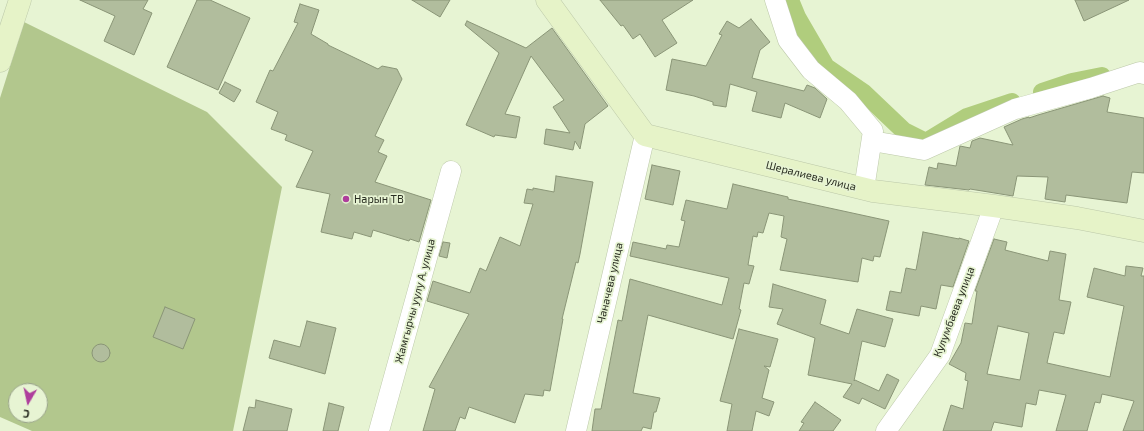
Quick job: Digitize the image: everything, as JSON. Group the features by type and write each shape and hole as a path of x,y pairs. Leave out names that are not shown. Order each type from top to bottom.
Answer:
{"street":[{"path":"0,61 20,0"},
{"path":"547,0 645,135"},
{"path":"775,0 788,40 811,70 848,101 873,132 864,189"},
{"path":"872,141 924,150 1015,109 1091,88 1140,72 1144,74"},
{"name":"Шералиева улица","path":"645,135 873,191 1077,218 1144,231"},
{"name":"Чаначева улица","path":"576,431 645,135"},
{"name":"Жамгырчы уулу А. улица","path":"379,431 450,171"},
{"name":"Кулумбаева улица","path":"886,431 940,355 994,206"}],"green space":[{"path":"24,22 207,112 282,187 233,431 32,431 14,423 48,423 48,383 8,383 8,420 0,417 0,98"}],"building":[{"path":"80,0 148,0 143,9 152,13 134,55 104,41 115,16"},
{"path":"197,0 210,0 250,18 218,90 167,67"},
{"path":"412,0 450,0 440,17"},
{"path":"600,0 693,0 662,20 677,43 655,57 640,34 633,39 623,25 621,26"},
{"path":"1075,0 1129,0 1084,21"},
{"path":"300,4 319,10 311,34 328,45 378,69 382,66 397,69 402,79 375,136 384,140 378,152 387,156 375,182 431,200 419,242 410,239 409,241 373,230 371,237 354,232 352,239 321,232 330,194 296,187 313,151 285,140 287,135 271,129 278,112 256,102 270,70 273,71 298,23 294,22"},
{"path":"751,19 770,42 760,50 752,78 804,91 807,85 815,88 827,99 820,118 785,103 781,118 752,111 757,92 730,84 726,107 713,105 713,102 694,96 666,90 672,59 706,66 722,35 719,34 727,21 739,28"},
{"path":"467,21 526,48 552,28 608,106 585,124 580,149 575,141 573,150 544,144 546,129 570,133 553,107 564,100 531,56 505,114 520,117 516,138 495,135 494,137 466,125 499,53 465,25"},
{"path":"225,82 241,90 234,102 219,93"},
{"path":"1103,96 1110,98 1107,112 1144,118 1144,173 1132,172 1127,203 1066,195 1065,202 1045,199 1048,177 1017,176 1013,196 970,189 925,185 929,167 937,169 938,163 956,166 960,146 970,148 972,141 980,138 1013,145 1004,127 1022,119"},
{"path":"652,165 680,171 673,205 645,199"},
{"path":"556,176 593,182 578,263 576,262 562,319 550,391 544,390 543,396 525,394 515,423 469,407 465,419 460,417 455,431 423,431 435,389 429,387 469,314 427,301 433,281 470,293 480,268 486,271 500,237 520,246 533,204 524,203 527,189 533,190 533,188 554,192"},
{"path":"733,184 788,197 788,199 889,221 880,257 874,256 873,261 862,258 858,282 780,270 787,239 781,237 784,216 769,213 763,233 758,232 757,237 753,236 748,265 754,266 749,284 744,283 739,309 741,310 733,339 648,315 633,393 660,398 656,412 654,412 651,429 643,427 641,431 592,431 595,409 601,409 618,320 622,321 630,279 722,305 729,278 630,256 633,242 666,249 667,245 679,247 685,221 681,220 686,200 727,209"},
{"path":"923,232 969,241 953,287 941,285 936,309 921,306 919,316 886,310 890,291 901,293 906,268 916,270"},
{"path":"994,239 1007,242 1005,250 1048,261 1050,251 1066,254 1059,300 1071,302 1064,334 1054,332 1047,363 1110,377 1124,306 1087,297 1094,268 1125,276 1126,266 1143,268 1141,276 1144,276 1144,431 1123,431 1134,401 1102,394 1100,403 1095,402 1087,431 1056,431 1066,395 1039,390 1036,405 1026,403 1022,427 994,422 991,431 943,431 951,405 963,409 968,381 965,380 966,373 949,364 961,343 965,323 972,324 977,291 975,291","holes":["998,326 1029,333 1020,380 987,374"]},
{"path":"443,242 450,243 447,258 439,256"},
{"path":"773,284 826,300 820,324 849,334 857,309 893,319 885,347 862,341 854,381 855,380 879,391 887,374 899,380 885,409 862,398 859,404 843,397 852,384 808,375 815,338 777,324 783,309 769,307"},
{"path":"165,307 195,319 183,349 153,337"},
{"path":"307,321 336,328 325,374 269,358 274,340 300,347"},
{"path":"739,329 778,339 770,367 764,366 769,370 762,398 774,402 769,416 756,411 752,431 727,431 732,404 720,401"},
{"path":"101,344 105,345 109,349 109,357 105,361 101,362 97,361 93,357 92,353 93,349 97,345"},
{"path":"256,400 292,409 287,431 243,431 249,407 255,408"},
{"path":"815,402 841,420 833,431 799,431 804,423 801,422"},
{"path":"329,403 344,407 338,431 323,431"}],"waterway":[{"path":"790,0 797,17 826,67 864,93 904,131 926,142 967,117 1012,102"},
{"path":"1042,92 1072,82 1102,76"}],"place":[{"name":"Нарын ТВ","path":"346,199"}]}
